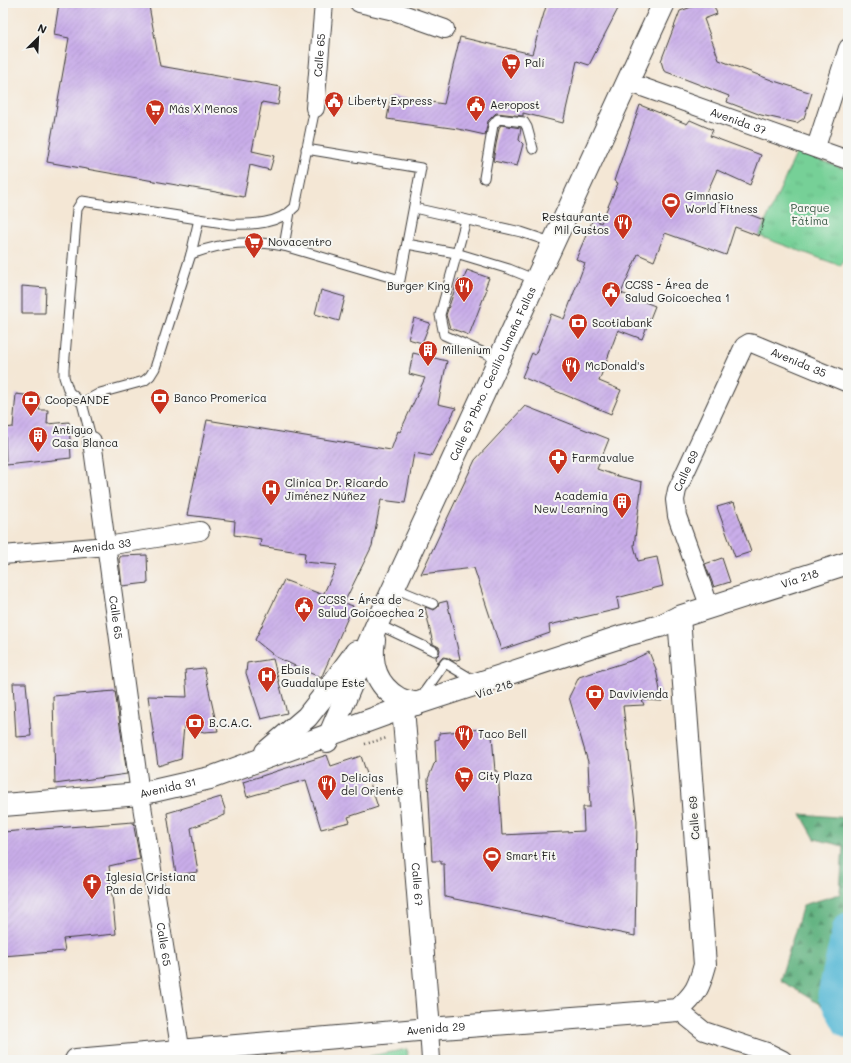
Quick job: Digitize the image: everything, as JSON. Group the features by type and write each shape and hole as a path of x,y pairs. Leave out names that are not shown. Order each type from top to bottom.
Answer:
{"main road":[{"name":"Calle 67 Pbro. Cecilio Umaña Fallas","path":"327,738 377,624 664,3"},
{"name":"Vía 218","path":"327,738 479,683 848,564"},
{"name":"Vía 218","path":"407,710 497,688 619,649 636,642 669,622"},
{"name":"Calle 69","path":"669,622 705,964 700,984 690,999 678,1010"},
{"path":"377,624 372,650 374,669 383,686 398,698 407,710"},
{"path":"253,762 306,717 377,624"},
{"name":"Calle 67","path":"407,710 430,1029"},
{"name":"Avenida 31","path":"3,818 141,800 214,786 327,738"},
{"name":"Avenida 31","path":"3,805 141,800 327,738"},
{"name":"Avenida 29","path":"76,1060 181,1055 430,1029 678,1010"}],"street":[{"name":"Calle 65","path":"315,108 324,3"},
{"path":"359,3 394,11 445,29"},
{"path":"816,147 848,48"},
{"name":"Avenida 37","path":"628,82 816,147 848,160"},
{"name":"Avenida 35","path":"749,343 848,383"},
{"name":"Calle 69","path":"710,608 677,516 676,495 744,346 749,343"},
{"name":"Calle 65","path":"92,441 141,800 181,1055"},
{"name":"Avenida 33","path":"3,555 107,546 200,531"},
{"path":"678,1010 704,1031 767,1052 783,1060"},
{"name":"Calle 67","path":"430,1029 431,1060"}],"lane":[{"path":"92,441 82,403 69,392 64,377 77,209 82,201 230,224 261,224 290,212 295,207 315,108"},
{"path":"484,178 493,125 498,119 524,122 527,127 533,149"},
{"path":"191,254 214,247 237,243 268,243 284,246 400,280 421,168 306,149"},
{"path":"414,208 520,232 554,242"},
{"path":"284,246 290,212"},
{"path":"82,403 100,393 144,381 150,376 155,368 191,254 199,219"},
{"path":"466,220 440,315 444,335 500,360"},
{"path":"407,244 456,253 509,269 536,280"},
{"path":"394,588 433,604"},
{"path":"377,624 434,651"},
{"path":"407,710 445,663 479,683"}],"green space":[{"name":"Parque Fátima","path":"797,152 848,170 848,247 841,266 759,236"},
{"path":"801,814 848,818 848,1025 837,1015 780,980 803,905 840,894 843,846 815,839"},
{"path":"407,1049 408,1060 370,1060 370,1056"}],"building":[{"name":"Más X Menos","path":"59,3 127,3 149,6 160,66 281,87 278,105 262,102 252,151 274,156 270,170 250,165 244,197 47,162 69,38 54,35"},
{"path":"547,3 621,3 589,65 577,61 563,123 523,113 523,116 496,113 488,121 485,135 458,129 387,119 391,96 444,104 460,37 532,54"},
{"path":"703,3 713,3 717,14 704,19 719,60 774,81 812,93 804,118 797,123 761,115 727,102 729,96 664,71 661,61 680,11"},
{"path":"640,105 687,124 690,120 713,130 710,136 761,155 750,185 717,170 705,197 764,220 759,236 735,227 726,255 665,233 654,261 638,254 621,293 655,306 642,339 618,330 599,381 621,390 611,414 522,377 532,353 535,355 551,314 564,319 585,263 576,259 593,219 601,223 618,183 614,181"},
{"path":"501,125 521,128 519,140 523,144 517,166 493,161 499,128"},
{"name":"Burger King","path":"467,270 489,278 485,288 487,289 469,335 450,328 446,315 458,280 463,282"},
{"path":"22,286 46,288 45,313 22,313"},
{"path":"321,290 345,297 339,321 315,314"},
{"path":"414,318 430,323 422,343 408,339"},
{"name":"Clínica Dr. Ricardo Jiménez Núñez","path":"413,353 447,361 438,404 456,408 431,456 414,453 405,503 381,500 372,546 344,603 353,606 321,678 276,657 255,640 284,580 323,595 337,565 304,562 305,553 260,546 261,539 234,535 235,521 187,515 207,420 391,450 398,431 400,432 425,378 409,374"},
{"path":"16,394 40,397 39,410 48,410 47,424 69,422 71,458 6,465 5,428 13,427"},
{"path":"525,406 609,439 597,469 642,482 634,546 638,561 657,557 663,586 617,598 619,609 549,625 550,633 501,650 474,568 421,574 475,460"},
{"path":"734,502 751,552 735,557 717,507"},
{"path":"147,555 148,583 122,586 119,559 121,556"},
{"path":"722,558 730,582 714,587 705,564"},
{"path":"447,601 460,659 453,661 443,657 437,664 436,657 440,650 439,647 433,644 425,607 434,610 438,607 439,603"},
{"name":"City Plaza","path":"649,652 656,669 662,701 642,700 644,705 623,706 637,821 635,936 445,897 444,864 441,864 441,861 432,861 428,779 436,762 435,740 439,739 439,733 483,729 484,736 492,736 495,771 498,771 502,835 584,831 583,807 590,807 588,762 569,697 579,677 630,661"},
{"name":"Ebais Guadalupe Este","path":"273,659 287,713 261,719 246,673 247,663"},
{"path":"204,668 218,731 204,732 184,726 181,759 158,766 148,696 187,697 185,670"},
{"path":"13,683 26,683 31,736 16,737"},
{"path":"115,691 127,774 55,784 53,696"},
{"path":"327,755 331,766 361,756 378,807 348,817 350,822 321,829 306,780 247,797 243,782"},
{"path":"221,797 225,809 225,815 191,828 198,872 176,875 167,813"},
{"path":"133,822 140,859 109,866 116,934 63,939 65,951 3,956 3,832"}],"waterway":[{"path":"848,928 833,995 848,1023"}],"place":[{"name":"Palí","path":"511,80"},
{"name":"Liberty Express","path":"334,118"},
{"name":"Aeropost","path":"476,122"},
{"name":"Más X Menos","path":"155,126"},
{"name":"Gimnasio World Fitness","path":"671,219"},
{"name":"Restaurante Mil Gustos","path":"623,240"},
{"name":"Novacentro","path":"254,259"},
{"name":"Burger King","path":"464,303"},
{"name":"CCSS - Área de Salud Goicoechea 1","path":"611,308"},
{"name":"Scotiabank","path":"578,340"},
{"name":"Millenium","path":"428,367"},
{"name":"McDonald's","path":"571,383"},
{"name":"Banco Promerica","path":"160,415"},
{"name":"CoopeANDE","path":"31,417"},
{"name":"Antiguo Casa Blanca","path":"38,453"},
{"name":"Farmavalue","path":"558,475"},
{"name":"Clínica Dr. Ricardo Jiménez Núñez","path":"271,506"},
{"name":"Academia New Learning","path":"622,519"},
{"name":"CCSS - Área de Salud Goicoechea 2","path":"304,623"},
{"name":"Ebais Guadalupe Este","path":"267,693"},
{"name":"Davivienda","path":"595,711"},
{"name":"B.C.A.C.","path":"195,740"},
{"name":"Taco Bell","path":"464,751"},
{"name":"City Plaza","path":"464,793"},
{"name":"Delicias del Oriente","path":"327,801"},
{"name":"Smart Fit","path":"492,873"},
{"name":"Iglesia Cristiana Pan de Vida","path":"92,900"}]}
